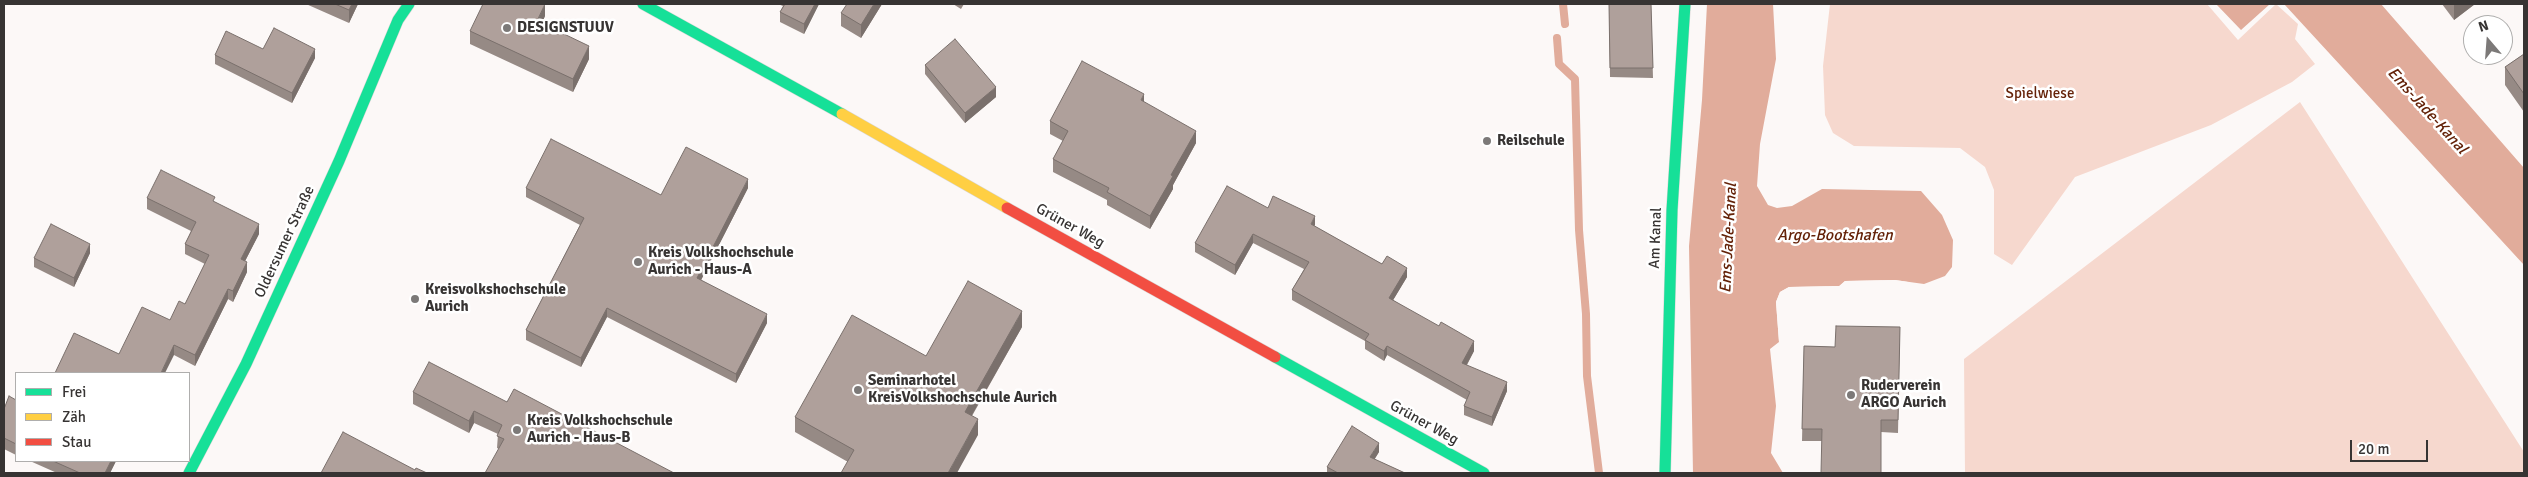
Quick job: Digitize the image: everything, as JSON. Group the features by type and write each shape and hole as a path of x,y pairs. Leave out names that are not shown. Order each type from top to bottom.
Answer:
{"street":[{"name":"Oldersumer Straße","path":"189,473 246,364 343,153 398,20 401,4"},
{"name":"Oldersumer Straße","path":"398,20 409,4"},
{"name":"Grüner Weg","path":"642,4 935,164 996,202 1484,473"},
{"name":"Am Kanal","path":"1664,473 1672,210 1685,4"}],"green space":[{"name":"Spielwiese","path":"1830,4 2207,4 2238,40 2276,4 2298,24 2295,39 2315,64 2292,82 2211,125 2075,177 2012,265 1994,254 1994,190 1985,167 1960,148 1854,146 1833,133 1825,115 1823,66"},
{"path":"2300,102 2524,452 2524,473 1965,473 1964,359"}],"water":[{"path":"1707,4 1773,4 1776,59 1760,144 1757,186 1768,205 1777,208 1792,206 1822,189 1921,191 1942,215 1953,240 1952,267 1945,276 1924,284 1895,280 1845,281 1840,286 1789,287 1780,292 1776,302 1779,342 1770,349 1776,406 1771,453 1783,473 1693,473 1689,246 1702,100"},
{"path":"2216,4 2270,4 2241,30"},
{"name":"Ems-Jade-Kanal","path":"2284,4 2381,4 2524,168 2524,265"}],"pier":[{"path":"1895,280 1908,282 1905,284 1846,284 1840,288 1789,289 1782,294 1779,303 1781,342 1779,342 1776,302 1780,292 1789,287 1839,286 1845,281"}],"building":[{"path":"335,4 352,4 349,10"},
{"path":"483,4 545,4 537,21 589,46 573,79 470,31"},
{"path":"785,4 815,4 804,24 780,12"},
{"path":"847,4 874,4 861,25 841,13"},
{"path":"1609,4 1651,4 1653,68 1610,68"},
{"path":"274,28 315,49 292,93 215,55 226,31 263,49"},
{"path":"955,39 996,87 965,113 925,65"},
{"path":"2524,54 2524,94 2505,67 2513,65 2513,62"},
{"path":"1082,61 1144,94 1141,100 1196,131 1150,216 1107,192 1109,188 1053,159 1068,131 1050,121"},
{"name":"Kreis Volkshochschule Aurich - Haus-A","path":"551,139 661,195 686,147 748,179 697,278 767,314 736,374 607,308 581,358 526,330 584,218 526,188"},
{"path":"161,170 215,197 213,201 259,224 241,259 247,262 233,291 228,289 195,355 174,345 161,372 55,372 74,333 119,354 142,307 170,320 179,301 185,304 209,255 185,244 196,222 147,198"},
{"path":"1227,186 1268,208 1273,196 1315,216 1311,224 1382,264 1387,256 1407,268 1389,298 1439,326 1441,322 1474,341 1462,363 1507,382 1492,417 1464,406 1470,392 1387,346 1384,351 1365,340 1369,334 1292,290 1309,262 1253,234 1235,265 1195,243"},
{"path":"51,224 90,244 74,278 34,258"},
{"name":"Seminarhotel KreisVolkshochschule Aurich","path":"968,281 1022,311 965,412 978,419 948,473 841,473 854,450 795,417 852,315 926,356"},
{"name":"Ruderverein ARGO Aurich","path":"1836,326 1900,327 1898,420 1881,420 1881,473 1821,473 1822,429 1802,429 1804,346 1835,347"},
{"name":"Kreis Volkshochschule Aurich - Haus-B","path":"429,362 507,402 514,389 674,473 485,473 504,439 497,436 502,425 474,411 469,421 413,392"},
{"path":"9,396 15,399 15,444 4,438 4,409"},
{"path":"1352,426 1379,443 1370,457 1405,473 1338,473 1327,467"},
{"path":"343,432 415,470 416,468 427,473 321,473"},
{"path":"55,462 110,462 105,473 80,473"}],"waterway":[{"path":"1563,4 1565,24"},
{"path":"1557,38 1559,64 1575,79 1579,230 1586,314 1587,376 1599,473"}],"traffic: fast":[{"path":"189,473 246,364 339,161 398,20 409,4"},
{"path":"643,4 842,114"},
{"path":"1665,473 1672,210 1685,4"},
{"path":"1275,357 1484,473"}],"traffic: slow":[{"path":"842,114 1007,208"}],"traffic: jam":[{"path":"1007,208 1275,357"}],"place":[{"name":"DESIGNSTUUV","path":"507,28"},
{"name":"Reilschule","path":"1487,141"},
{"name":"Kreis Volkshochschule Aurich - Haus-A","path":"638,262"},
{"name":"Kreisvolkshochschule Aurich","path":"415,299"},
{"name":"Seminarhotel KreisVolkshochschule Aurich","path":"858,390"},
{"name":"Ruderverein ARGO Aurich","path":"1851,395"},
{"name":"Kreis Volkshochschule Aurich - Haus-B","path":"517,430"}],"water label":[{"name":"Argo-Bootshafen","path":"1835,236"}]}
